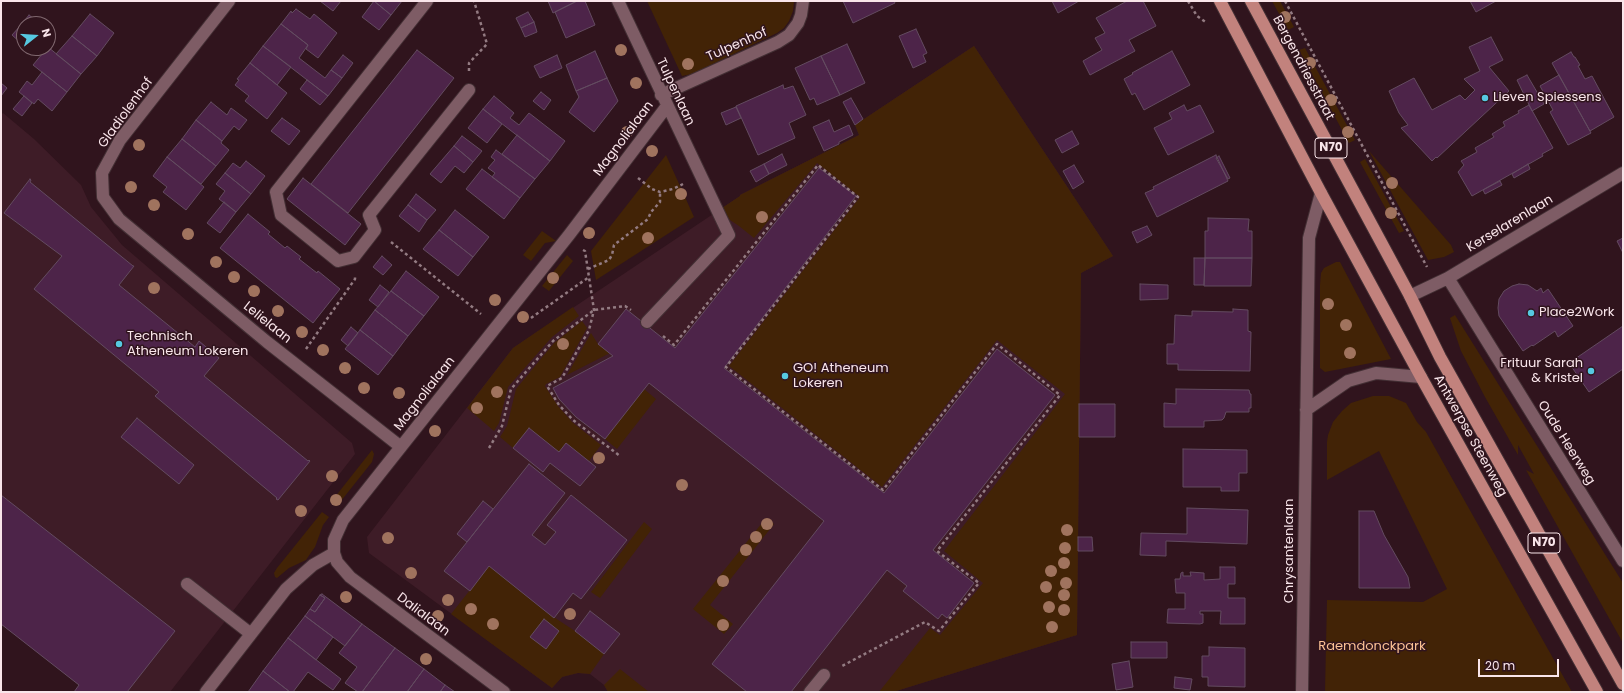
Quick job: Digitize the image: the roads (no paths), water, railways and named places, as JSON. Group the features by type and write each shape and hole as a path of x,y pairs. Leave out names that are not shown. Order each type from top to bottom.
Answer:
{"main road":[{"name":"N70","path":"1220,1 1321,193"},
{"name":"Bergendriesstraat","path":"1251,1 1410,296"},
{"name":"Antwerpse Steenweg","path":"1321,193 1421,377 1597,692"},
{"name":"Antwerpse Steenweg","path":"1410,296 1464,403 1623,684"}],"street":[{"name":"Gladiolenhof","path":"118,219 103,197 102,173 120,140 229,1"},
{"path":"427,1 276,192 281,215 338,261 354,257 375,230 369,215 469,90"},
{"name":"Tulpenlaan","path":"618,1 666,106 729,235 646,322"},
{"name":"Tulpenhof","path":"661,95 783,38 789,34 798,23 802,15 803,1"},
{"name":"Magnolialaan","path":"334,553 334,540 343,520 569,236 621,164 666,106"},
{"name":"Kerselarenlaan","path":"1410,296 1448,278 1623,173"},
{"name":"Chrysantenlaan","path":"1302,692 1309,238 1321,193"},
{"name":"Lelielaan","path":"118,219 296,364 401,447"},
{"name":"Oude Heerweg","path":"1448,278 1623,561"},
{"path":"1306,410 1348,381 1376,373 1421,377"},
{"path":"206,692 286,589 313,565 334,553"},
{"name":"Dalialaan","path":"334,553 341,566 356,583 504,692"},
{"path":"187,584 252,634"},
{"path":"810,692 824,675"}],"place":[{"name":"Lieven Spiessens","path":"1485,98"},
{"name":"Place2Work","path":"1531,313"},
{"name":"Technisch Atheneum Lokeren","path":"119,344"},
{"name":"Frituur Sarah & Kristel","path":"1591,371"},
{"name":"GO! Atheneum Lokeren","path":"785,376"}],"park label":[{"name":"Raemdonckpark","path":"1372,647"}]}
